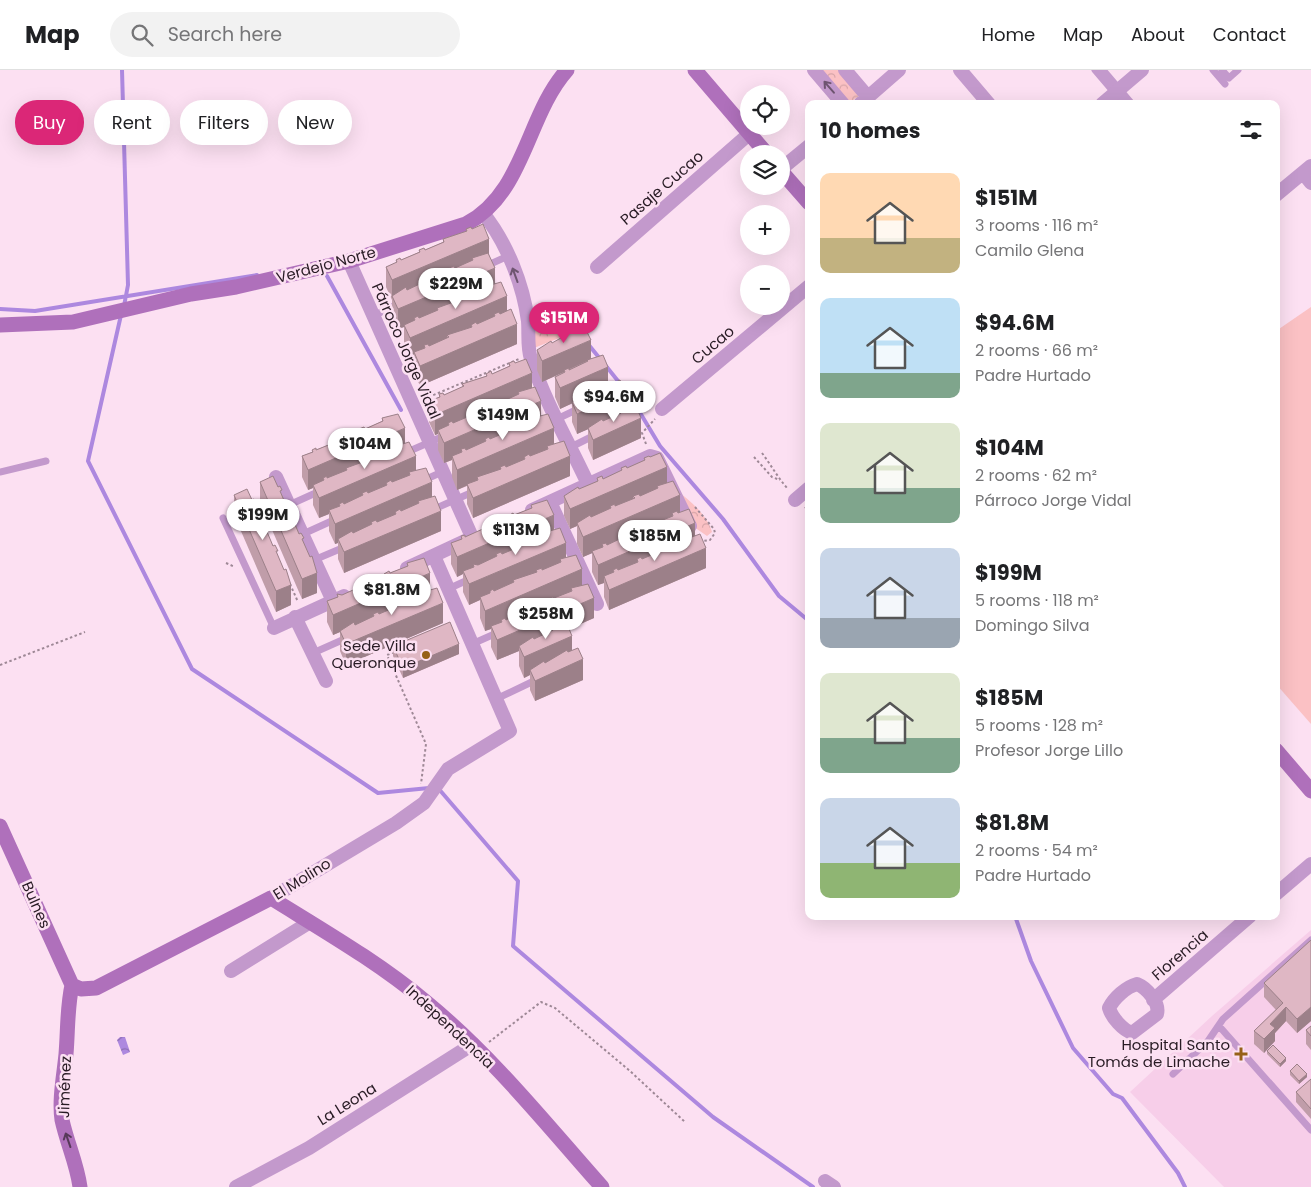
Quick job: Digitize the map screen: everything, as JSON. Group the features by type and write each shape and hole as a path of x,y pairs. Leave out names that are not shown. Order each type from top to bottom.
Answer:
{"street":[{"name":"Verdejo Norte","path":"0,325 73,322 185,296 236,287 349,261 466,224 483,213 507,185 547,98 566,70"},
{"path":"695,70 740,123"},
{"path":"814,70 840,100"},
{"path":"845,70 864,100 899,70"},
{"path":"960,70 986,100"},
{"path":"1120,95 1142,70"},
{"name":"Pasaje Cucao","path":"597,267 748,135"},
{"path":"750,135 758,145"},
{"path":"790,162 805,149"},
{"path":"1280,192 1308,174"},
{"path":"790,181 805,198"},
{"path":"483,213 493,226 508,256 521,289 522,318 530,354 544,393 557,419 565,450 588,484"},
{"name":"Párroco Jorge Vidal","path":"349,261 442,472 455,500 476,535 434,556"},
{"name":"Cucao","path":"662,409 805,289"},
{"path":"515,518 650,456 657,458 668,495 695,537"},
{"path":"276,477 333,601"},
{"path":"796,499 805,491"},
{"path":"550,502 594,596"},
{"path":"392,574 434,556 446,591 496,699"},
{"path":"274,628 299,615 358,590"},
{"path":"299,615 326,681"},
{"name":"El Molino","path":"72,985 81,989 96,988 271,898 396,823 424,803 448,769 510,731 496,699"},
{"path":"1280,755 1311,790"},
{"name":"Bulnes","path":"0,826 72,985"},
{"path":"1280,891 1311,864"},
{"name":"Independencia","path":"271,898 356,950 403,984 476,1047 602,1187"},
{"name":"Florencia","path":"1153,1000 1245,920"},
{"path":"231,971 310,922"},
{"name":"Jiménez","path":"72,985 67,1008 66,1051 61,1103 62,1118 74,1156 80,1187"},
{"name":"La Leona","path":"236,1187 309,1148 476,1047"}],"lane":[{"path":"1095,70 1120,95"},
{"path":"1103,70 1120,95"},
{"path":"1213,70 1225,84"},
{"path":"1222,70 1229,78 1238,70"},
{"path":"477,270 508,256"},
{"path":"373,316 409,299"},
{"path":"397,372 432,357"},
{"path":"557,419 586,405"},
{"path":"394,458 454,431"},
{"path":"565,450 602,432"},
{"path":"0,472 46,461"},
{"path":"416,484 442,472"},
{"path":"289,505 326,488"},
{"path":"421,515 481,488"},
{"path":"303,534 347,514"},
{"path":"223,518 274,628"},
{"path":"314,560 352,544"},
{"path":"446,591 480,574"},
{"path":"472,644 508,628"},
{"path":"313,653 353,635"},
{"path":"496,699 548,675"},
{"path":"1173,1074 1208,1041 1223,1020 1311,940"},
{"path":"1219,1026 1311,1130"}],"path":[{"path":"411,404 530,354"},
{"path":"643,432 652,424"},
{"path":"762,453 780,480 796,499"},
{"path":"754,457 772,477 780,480"},
{"path":"287,578 299,615"},
{"path":"0,665 85,632"},
{"path":"396,651 387,655 426,744 423,769"},
{"path":"476,1047 541,1002 556,1008 630,1071 685,1122"}],"shaded area":[{"name":"Hospital Santo Tomás de Limache","path":"1311,930 1311,1187 1224,1187 1130,1092 1212,1016"}],"green space":[{"path":"818,70 840,70 861,95 853,100 844,100"},
{"path":"1311,307 1311,724 1280,689 1280,328"},
{"path":"561,314 572,333 534,348 534,325"},
{"path":"675,489 686,497 706,519 712,532 707,536 694,527"}],"water":[{"path":"120,1037 125,1037 130,1052 123,1055 117,1040"}],"building":[{"path":"483,224 489,239 392,280 386,267 397,262 396,260 400,258 401,260 420,252 419,250 424,248 425,250 444,242 443,239"},
{"path":"488,253 495,268 398,309 392,296 406,287 407,290 426,281 425,279 430,277 431,279 450,271 449,268 454,266 455,268 473,260 472,258"},
{"path":"501,282 507,296 410,338 404,325 415,320 414,318 418,316 419,318 438,310 437,308 462,299 461,297 466,295 467,297 485,289 484,287"},
{"path":"511,309 517,324 420,366 414,352 425,348 424,345 428,344 429,346 449,337 447,335 472,327 471,325 476,322 477,324 495,316 494,314 499,312 500,314"},
{"path":"585,328 591,340 542,361 537,350 575,330 576,332"},
{"path":"603,355 608,367 560,388 555,377 565,372 564,370 569,368 569,370 587,360"},
{"path":"526,359 532,373 435,415 429,401 440,397 439,394 443,393 444,395 464,386 462,384 487,376 486,374 491,371 492,374 510,366 509,363"},
{"path":"620,380 625,392 577,414 572,402 583,397 582,395 586,393 587,395 609,383 610,385"},
{"path":"535,387 541,401 444,443 438,430 449,425 448,423 452,421 453,423 472,415 471,412 476,411 477,413 496,404 495,402 500,400 501,402 519,394 518,392"},
{"path":"636,406 641,418 593,440 588,428 602,419 603,421 621,413 621,411"},
{"path":"398,414 405,428 308,470 302,456 313,452 312,450 316,448 316,450 336,442 335,439 340,437 340,439 360,431 359,429 364,427 365,429 383,421 382,418"},
{"path":"548,414 554,428 457,470 452,456 462,452 461,449 465,448 466,450 486,441 485,439 489,437 490,439 509,431 508,429 514,426 514,428 533,421 532,418"},
{"path":"564,441 570,456 473,498 467,484 478,480 477,477 525,459 524,457 529,454 530,456 548,449 547,446"},
{"path":"409,442 416,456 319,498 313,485 324,480 323,478 347,470 346,468 371,459 370,457 375,455 376,457 394,449 393,447"},
{"path":"660,453 667,467 570,509 564,496 578,487 579,489 598,481 597,478 602,476 603,479 622,470 621,468 626,466 627,468 645,460 644,458"},
{"path":"426,468 432,482 335,524 329,510 340,506 339,504 343,502 344,504 363,495 362,493 367,491 368,493 387,485 386,483 391,480 392,482 410,475 409,472"},
{"path":"273,476 278,487 280,486 282,490 280,491 288,510 291,509 293,514 291,515 299,534 301,533 304,538 302,539 310,557 312,556 317,573 302,579 260,482"},
{"path":"673,481 680,495 583,537 577,523 590,515 591,517 611,508 610,506 615,504 615,506 635,498 633,496 639,494 640,496 658,488 657,486"},
{"path":"247,489 252,500 254,499 262,523 265,522 267,527 265,527 273,546 275,545 278,551 276,551 284,570 286,569 291,585 276,591 234,495"},
{"path":"435,496 441,511 344,552 338,539 352,531 353,533 372,524 371,522 376,520 377,522 396,514 395,512 400,509 401,511 419,503 418,501"},
{"path":"547,500 554,515 457,557 451,543 462,539 461,536 465,535 465,537 485,528 484,526 489,524 490,526 509,518 508,516 513,513 514,515 532,508 531,505"},
{"path":"689,509 695,523 598,565 592,551 603,547 602,544 606,543 607,545 626,536 630,532 631,534 650,526 649,524 654,521 655,523 673,516 672,513"},
{"path":"560,528 566,543 469,584 463,571 474,567 473,564 478,565 497,556 496,554 501,552 502,554 521,546 520,544 525,541 526,543 544,536 543,533"},
{"path":"700,534 706,548 609,590 604,576 614,572 613,570 617,568 618,570 638,562 637,559 641,557 642,559 661,551 660,549 666,547 666,549 685,541 684,539 688,536 689,538"},
{"path":"576,555 582,569 485,611 480,597 490,593 493,589 494,591 514,582 513,580 537,572 536,570 542,568 542,570 561,562 560,559"},
{"path":"424,558 430,573 333,615 327,601 338,597 337,594 342,595 362,586 361,584 365,582 366,584 385,576 384,574 389,571 390,573 408,566 407,563"},
{"path":"588,584 594,598 497,640 491,626 502,622 501,620 505,618 506,620 525,611 529,607 530,609 549,601 548,599 572,591 571,588"},
{"path":"437,588 443,603 346,644 340,631 354,622 355,625 374,616 373,614 378,612 379,614 398,606 397,603 402,601 403,603 421,595 420,593"},
{"path":"450,622 459,644 403,668 393,646"},
{"path":"567,624 572,636 524,657 519,646 533,637 534,639 553,630 552,628"},
{"path":"578,648 583,659 535,681 530,670 567,650 568,652"},
{"path":"1311,940 1311,1007 1297,1019 1286,1007 1270,1024 1275,1028 1264,1039 1254,1031 1283,1003 1264,983"},
{"path":"1311,1026 1311,1036 1306,1030"},
{"path":"1273,1045 1286,1058 1280,1064 1267,1051"},
{"path":"1297,1064 1307,1074 1299,1081 1290,1071"},
{"path":"1311,1079 1311,1109 1296,1092"}],"waterway":[{"path":"122,70 128,285 124,306"},
{"path":"0,309 35,311 257,275"},
{"path":"327,276 401,410"},
{"path":"121,315 88,461 192,669 378,793 429,788"},
{"path":"588,344 601,360"},
{"path":"606,366 630,396 660,446 723,519 779,596 805,618"},
{"path":"438,788 518,881 513,946 713,1117 813,1187"},
{"path":"1016,920 1031,961 1073,1048 1113,1094 1122,1098 1178,1173 1185,1187"}],"place":[{"name":"Sede Villa Queronque","path":"426,655"},
{"name":"Hospital Santo Tomás de Limache","path":"1241,1054"}]}
